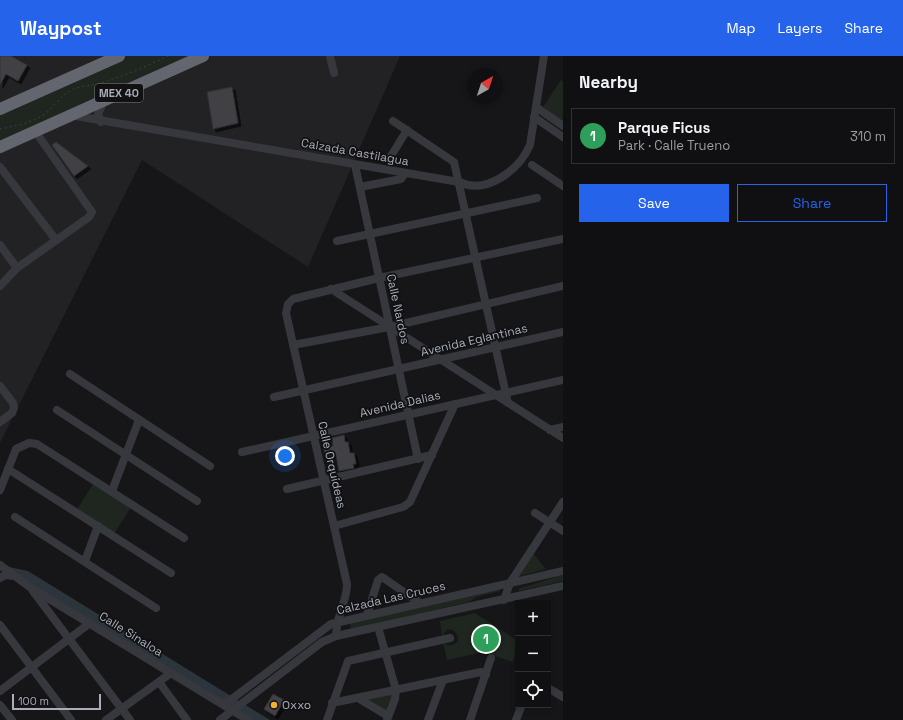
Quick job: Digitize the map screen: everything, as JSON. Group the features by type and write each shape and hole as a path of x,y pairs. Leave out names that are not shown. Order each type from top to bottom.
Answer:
{"highway":[{"name":"MEX 40","path":"0,109 118,56"},
{"name":"MEX 40","path":"0,147 203,56"}],"street":[{"path":"330,56 334,73"},
{"name":"Calzada Castilagua","path":"70,115 101,122 459,182 467,186 490,182 514,168 522,160 530,145 544,56"},
{"path":"101,122 98,111 104,100"},
{"path":"536,107 563,126"},
{"path":"534,117 563,137"},
{"path":"393,121 452,160 456,166 508,403"},
{"path":"391,156 407,130"},
{"path":"0,286 17,268 89,217 92,212 35,131"},
{"name":"Calle Nardos","path":"355,165 418,459"},
{"path":"532,165 563,186"},
{"path":"0,167 56,240"},
{"path":"360,187 401,179 405,174"},
{"path":"337,241 465,212 537,198"},
{"path":"331,290 379,278 563,239"},
{"path":"0,245 17,268"},
{"path":"293,344 389,327 563,286"},
{"path":"331,290 563,438"},
{"name":"Calle Orquídeas","path":"331,290 290,300 286,313 347,584 346,595 336,623 336,636"},
{"name":"Avenida Eglantinas","path":"274,397 563,332"},
{"path":"70,374 210,466"},
{"name":"Avenida Dalias","path":"242,452 563,380"},
{"path":"0,386 13,403 14,408 12,412 0,422"},
{"path":"334,526 403,508 410,502 455,404"},
{"path":"57,410 197,501"},
{"path":"112,491 139,420"},
{"path":"550,430 563,427"},
{"path":"0,490 16,449 29,443 42,446 184,538"},
{"path":"287,489 432,455"},
{"path":"8,469 171,573"},
{"path":"504,600 510,583 563,502"},
{"path":"535,513 563,531"},
{"path":"15,517 156,608"},
{"path":"85,561 98,526"},
{"name":"Calle Sinaloa","path":"0,564 31,588 248,720"},
{"name":"Calzada Las Cruces","path":"224,705 318,633 336,623 563,571"},
{"path":"0,578 6,575 13,575"},
{"path":"367,615 378,580 382,577 420,603"},
{"name":"Calzada Las Cruces","path":"220,720 322,642 336,636 563,586"},
{"path":"31,588 130,720"},
{"path":"0,691 90,623"},
{"path":"0,625 71,720"},
{"path":"358,698 387,718 395,699 396,690 378,627"},
{"path":"327,720 346,663 450,638"},
{"path":"470,720 491,658"},
{"path":"332,703 481,672 486,675"},
{"path":"106,720 171,673"},
{"path":"428,720 442,680"},
{"path":"159,682 187,720"},
{"path":"551,690 563,697"},
{"path":"0,705 12,720"},
{"path":"516,720 521,708"}],"path":[{"path":"0,129 26,123 37,118 46,112 61,96 74,89 97,84 168,56"}],"shaded area":[{"path":"0,56 400,56 308,267 142,160 0,443"},
{"path":"122,56 200,56 0,146 0,110"},
{"path":"561,80 563,82 563,124 543,107"},
{"path":"95,481 133,504 114,534 76,511"},
{"path":"533,553 546,569 520,576"},
{"path":"4,566 28,571 270,720 252,720 23,579 18,573 4,569 0,571 0,568"},
{"path":"563,575 563,581 519,591 519,588"},
{"path":"499,589 500,591 476,597 469,602 351,629 350,623"},
{"path":"475,613 515,639 515,654 513,662 483,652 447,660 443,643 453,645 458,641 458,636 455,631 448,629 442,636 440,621"},
{"path":"395,691 388,715 360,698"}],"building":[{"path":"0,56 11,56 27,65 18,81 6,74 0,85"},
{"path":"232,87 238,123 213,129 207,92"},
{"path":"56,142 88,166 74,176 52,145"},
{"path":"344,435 345,442 348,442 350,453 354,453 356,464 353,464 354,468 339,471 336,455 325,455 324,448 333,446 332,438"},
{"name":"Oxxo","path":"273,694 284,700 275,716 264,709"}],"place":[{"name":"Parque Ficus","path":"486,639"},
{"name":"Oxxo","path":"274,705"}]}
